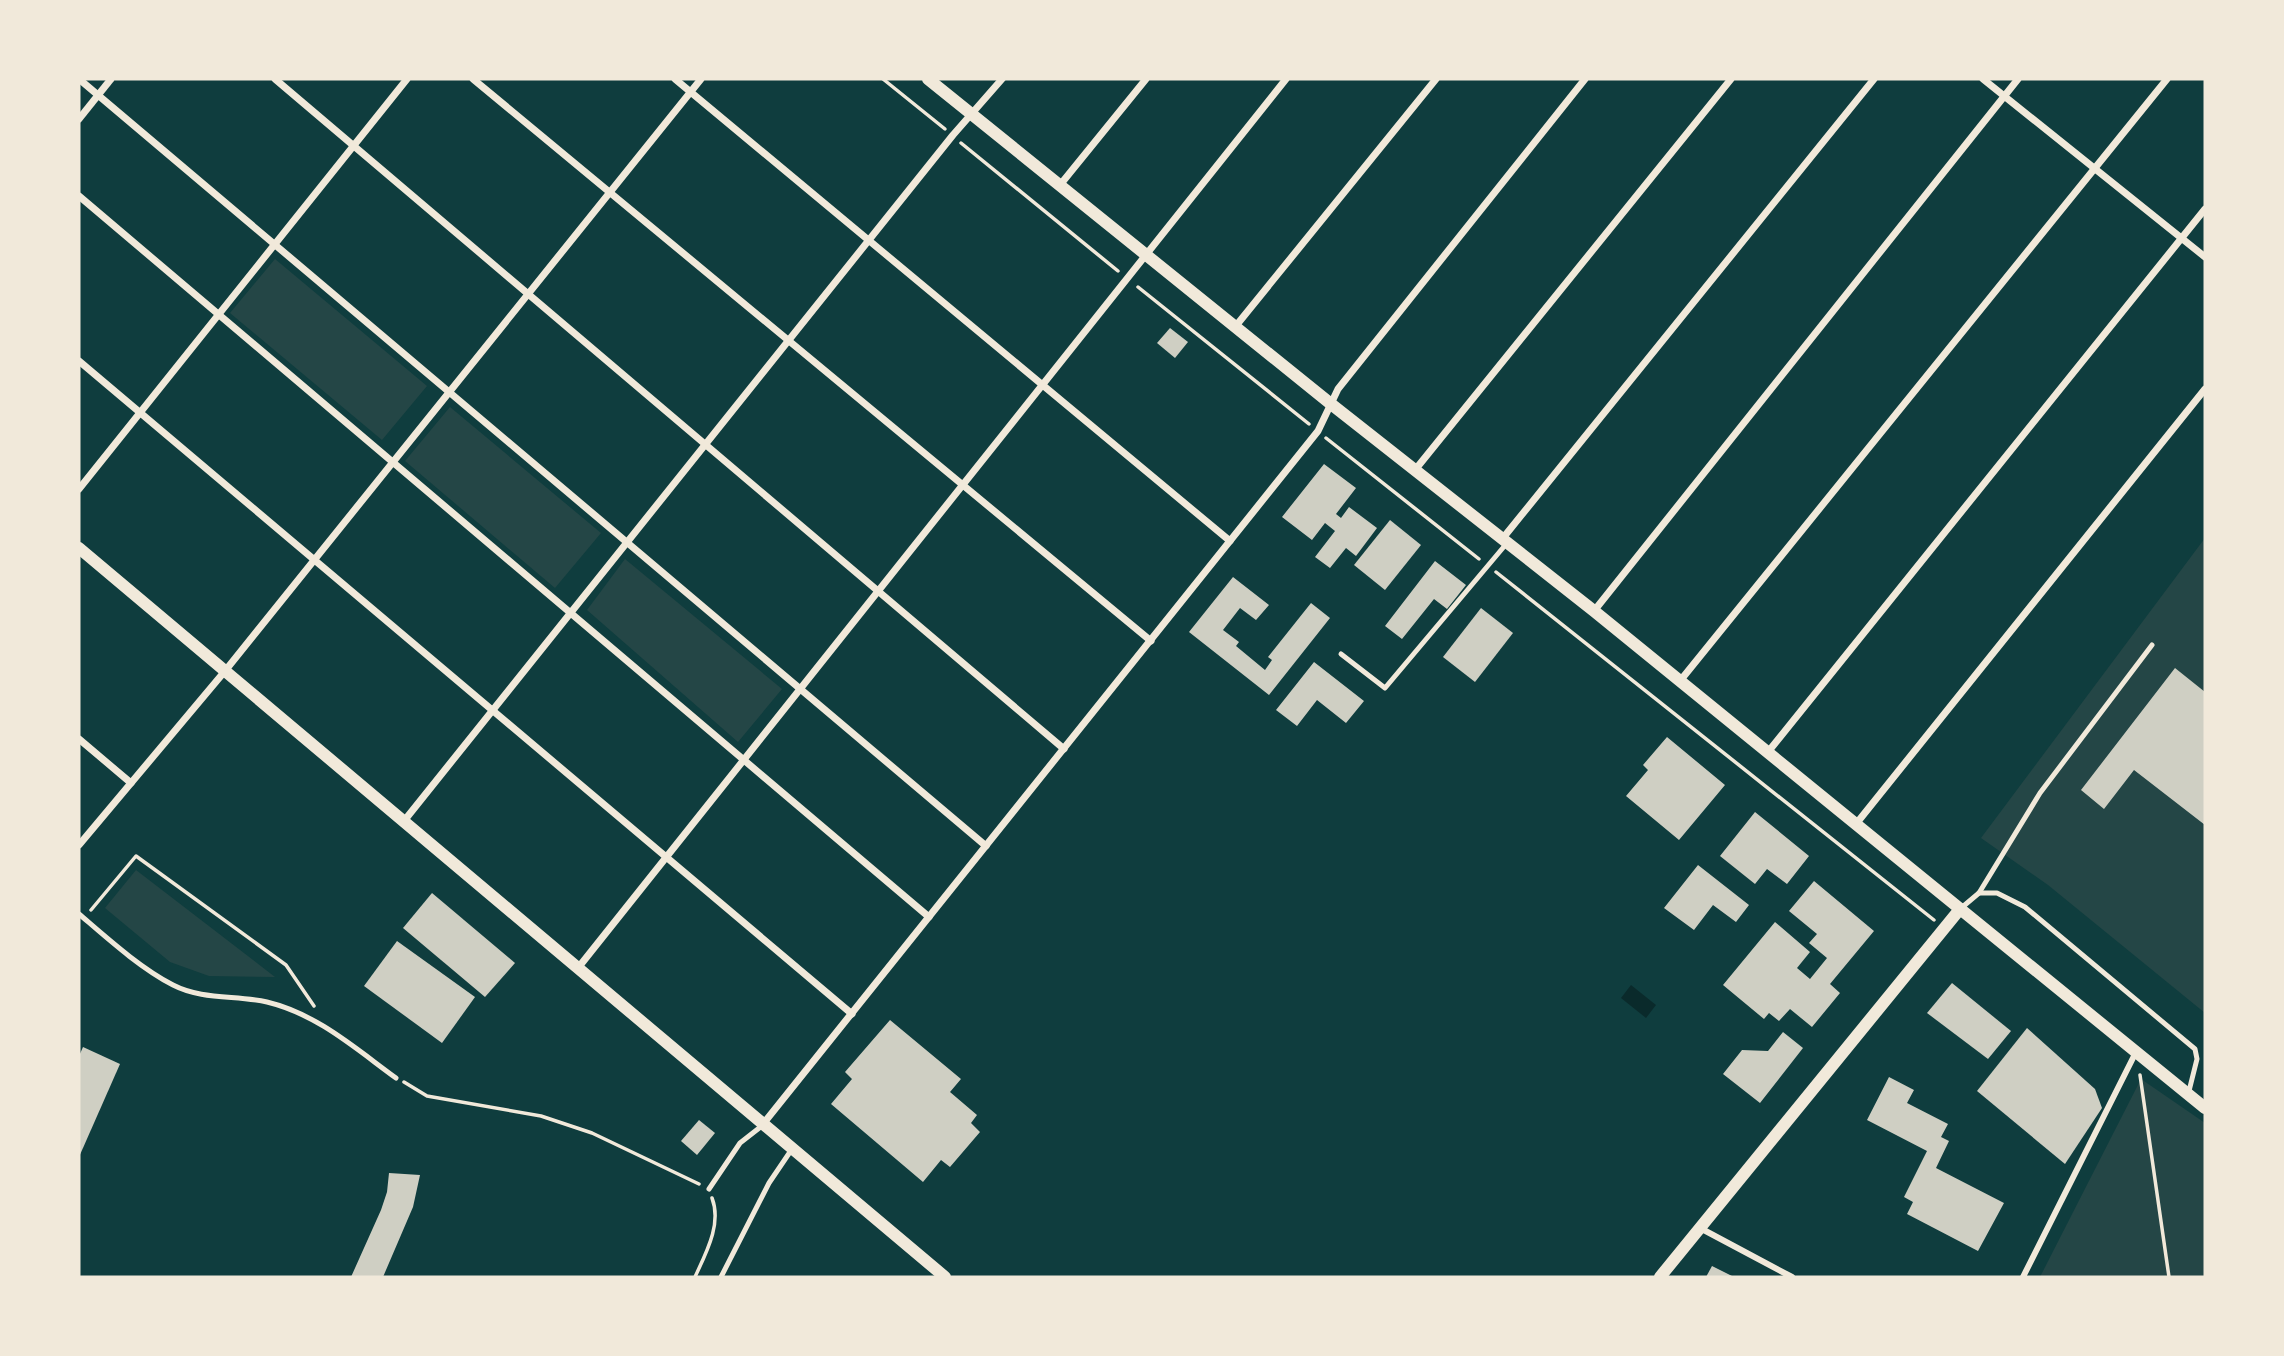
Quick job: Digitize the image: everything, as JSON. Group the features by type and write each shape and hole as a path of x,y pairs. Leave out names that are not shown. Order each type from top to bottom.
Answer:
{"street":[{"path":"79,79 986,846"},
{"path":"79,119 111,79"},
{"path":"275,79 1064,749"},
{"path":"79,489 407,79"},
{"path":"473,79 1151,640"},
{"path":"675,79 1230,541"},
{"path":"79,845 225,671 701,79"},
{"path":"928,79 1331,404 1594,611 2205,1108"},
{"path":"404,821 953,135 1002,79"},
{"path":"1060,185 1146,79"},
{"path":"578,968 1286,79"},
{"path":"1235,327 1436,79"},
{"path":"764,1124 1318,431 1338,389 1585,79"},
{"path":"1415,470 1731,79"},
{"path":"1505,540 1874,79"},
{"path":"1983,79 2205,257"},
{"path":"1594,611 2018,79"},
{"path":"1680,681 2167,79"},
{"path":"79,196 929,917"},
{"path":"1768,752 2205,209"},
{"path":"79,361 852,1014"},
{"path":"1856,824 2205,389"},
{"path":"79,548 945,1277"},
{"path":"79,739 131,783"},
{"path":"1660,1277 1960,909"},
{"path":"2023,1277 2136,1052"},
{"path":"1700,1228 1792,1277"}],"lane":[{"path":"1341,654 1385,688 1488,566 1505,540"},
{"path":"1960,909 1979,893 2040,793 2152,645"},
{"path":"1979,893 1997,893 2025,907 2194,1049 2197,1059 2189,1095"},
{"path":"81,916 174,985 196,993 266,1002 298,1012 329,1029 396,1077"},
{"path":"709,1189 740,1143 764,1124"},
{"path":"721,1277 769,1183 792,1149"}],"path":[{"path":"883,79 1128,279 1944,928"},
{"path":"81,916 136,856 285,965 314,1006"},
{"path":"2136,1052 2169,1277"},
{"path":"396,1077 427,1096 541,1116 592,1133 709,1189 717,1212 708,1249 695,1277"}],"shaded area":[{"path":"275,259 427,386 382,440 230,313"},
{"path":"450,407 601,533 555,588 405,461"},
{"path":"2205,538 2205,1013 2048,885 1981,838"},
{"path":"625,559 782,689 738,742 587,610"},
{"path":"136,870 275,977 209,976 170,962 105,908"},
{"path":"1631,985 1656,1005 1646,1018 1621,998"},
{"path":"2141,1079 2205,1123 2205,1277 2040,1277"}],"building":[{"path":"1170,328 1188,342 1175,358 1157,343"},
{"path":"1324,464 1356,488 1336,514 1341,518 1349,507 1377,528 1356,556 1346,548 1330,568 1315,557 1335,531 1325,523 1312,540 1282,517"},
{"path":"1390,520 1421,545 1385,590 1354,565"},
{"path":"1435,561 1466,585 1447,609 1434,599 1402,639 1385,626"},
{"path":"1233,577 1269,605 1256,620 1240,608 1223,630 1239,642 1236,646 1265,670 1272,660 1268,657 1311,603 1330,618 1269,695 1189,632"},
{"path":"1481,608 1513,633 1475,682 1443,657"},
{"path":"1314,662 1364,701 1346,723 1317,700 1297,726 1276,710"},
{"path":"2175,668 2205,692 2205,825 2134,770 2104,809 2081,790"},
{"path":"1667,737 1725,785 1679,840 1626,796 1648,770 1643,765"},
{"path":"1755,812 1809,856 1787,884 1767,869 1755,884 1720,856"},
{"path":"1698,865 1749,905 1736,922 1713,905 1694,930 1664,908"},
{"path":"1814,881 1874,931 1830,984 1840,993 1812,1027 1790,1009 1779,1021 1769,1013 1764,1019 1723,985 1775,922 1810,952 1797,968 1810,979 1827,958 1809,943 1817,934 1789,911"},
{"path":"432,893 515,963 485,997 403,928"},
{"path":"397,941 475,997 442,1043 364,986"},
{"path":"1952,983 2011,1031 1988,1059 1927,1013"},
{"path":"890,1020 961,1079 950,1092 977,1115 971,1123 980,1132 950,1167 941,1160 923,1182 831,1104 852,1079 845,1072"},
{"path":"2027,1028 2095,1089 2102,1108 2065,1164 1977,1091"},
{"path":"1783,1032 1803,1048 1760,1103 1723,1074 1742,1050 1768,1051"},
{"path":"83,1047 120,1064 79,1157 79,1056"},
{"path":"1889,1077 1914,1090 1907,1103 1948,1124 1941,1137 1949,1141 1936,1168 2004,1203 1978,1251 1907,1214 1913,1202 1904,1197 1927,1151 1867,1120"},
{"path":"699,1120 715,1133 697,1155 681,1141"},
{"path":"389,1173 420,1175 413,1207 383,1277 351,1277 381,1210"},
{"path":"1712,1266 1734,1277 1706,1277"}]}
